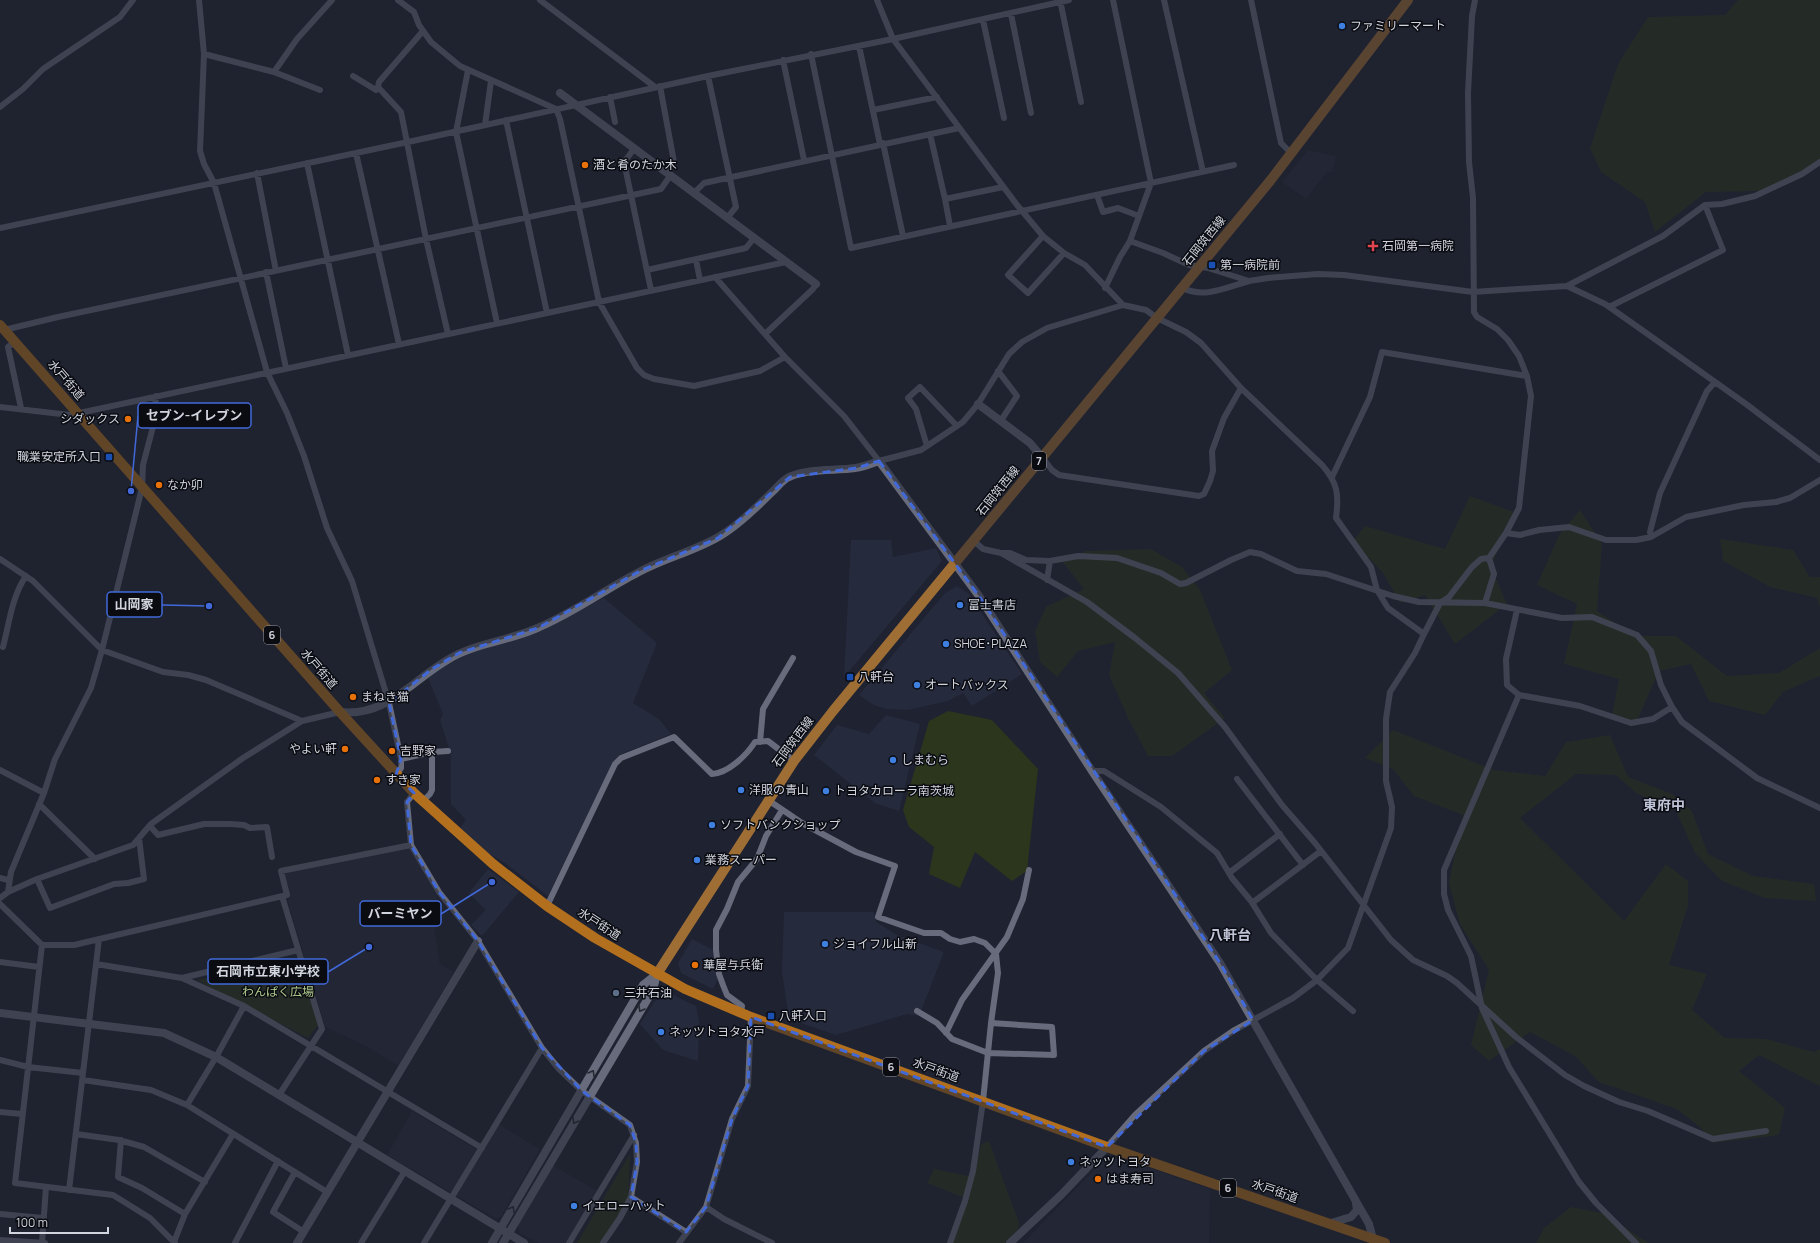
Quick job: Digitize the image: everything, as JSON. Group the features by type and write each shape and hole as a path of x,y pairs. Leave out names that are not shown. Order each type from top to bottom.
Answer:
{"highway":[{"name":"水戸街道","path":"2,328 414,794 476,850 547,906 595,938 685,989 751,1017 1107,1147 1331,1223 1374,1241 1385,1243"}],"main road":[{"name":"石岡筑西線","path":"657,974 794,761 833,711 1183,288 1199,266 1291,153 1408,0"}],"street":[{"path":"0,107 23,89 42,69 120,16 133,0"},
{"path":"199,0 204,54 200,151 204,164 214,183 267,372 287,413 304,456 327,528 352,581 389,702 401,759 400,768 396,775"},
{"path":"274,72 297,39 332,0"},
{"path":"398,0 414,12 423,31 431,42 460,66 491,82 556,109 560,119 599,302 637,368 644,375 654,379 694,386 760,372 785,356"},
{"path":"2,328 527,219 661,189 674,162 657,87 540,0"},
{"path":"876,0 893,39 1022,211 1043,236 1064,253 1084,265 1123,305"},
{"path":"0,228 456,132 811,54 859,46 983,20 1059,1 1069,0"},
{"path":"1105,288 1120,257 1130,241 1151,183 1113,0"},
{"path":"1164,0 1181,81 1203,172"},
{"path":"1251,0 1281,142 1291,153"},
{"path":"1010,1243 1061,1195 1135,1116 1204,1052 1233,1031 1293,998 1318,980 1348,948 1391,828 1392,807 1386,781 1386,719 1390,692 1415,653 1440,603 1449,597 1472,567 1481,559 1489,558 1506,533 1519,508 1532,403 1527,376 1519,356 1508,340 1497,329 1477,317 1474,312 1473,198 1469,162 1468,93 1472,16 1475,0"},
{"path":"1059,1 1081,102"},
{"path":"1011,14 1031,113"},
{"path":"983,20 1004,118"},
{"path":"378,87 379,82 423,31"},
{"path":"859,46 903,236"},
{"path":"204,54 274,72 320,90"},
{"path":"811,54 851,248 1234,165"},
{"path":"783,60 804,160"},
{"path":"468,70 456,132 497,323"},
{"path":"353,76 376,90 378,87"},
{"path":"708,76 736,207 727,218"},
{"path":"485,125 491,82"},
{"path":"378,87 401,112 426,240 448,334"},
{"path":"560,93 816,284 813,289 765,334"},
{"path":"610,97 615,122"},
{"path":"873,110 937,97"},
{"path":"506,120 547,312"},
{"path":"694,193 704,183 831,154 959,128"},
{"path":"930,134 950,226"},
{"path":"634,148 624,162 651,290"},
{"path":"356,153 399,344"},
{"path":"1183,288 1192,293 1203,293 1249,281 1318,274 1344,275 1473,292 1567,286 1663,236 1705,205 1722,204 1755,196 1802,174 1820,162"},
{"path":"307,163 348,355"},
{"path":"257,173 276,270"},
{"path":"945,199 1003,187"},
{"path":"1097,195 1103,212 1118,208 1139,216"},
{"path":"1609,307 1723,250 1705,205"},
{"path":"1043,236 1008,275 1028,293 1064,253"},
{"path":"647,270 746,248 754,238"},
{"path":"1130,241 1164,253 1189,265 1199,266 1249,281"},
{"path":"696,260 700,280"},
{"path":"0,407 21,408 59,415 77,413 786,262"},
{"path":"266,272 286,368"},
{"path":"715,277 785,356 844,416 879,461 978,596 1220,963 1369,1224 1374,1241"},
{"path":"1567,286 1609,307 1715,382 1820,460"},
{"path":"0,898 8,892 37,879 133,845 150,826 243,758 302,721 340,712 356,712 379,707 389,702 432,669 459,654 485,643 518,635 538,628 640,571 718,538 731,529 773,492 782,481 790,477 801,474 857,468 912,452 927,446 963,422 978,404 1009,354 1022,342 1038,332 1058,324 1123,305 1146,310 1157,318 1186,332 1200,343 1241,388 1311,453 1332,477 1338,502 1336,518 1371,567 1377,590 1388,608 1424,634"},
{"path":"15,342 8,347 21,408"},
{"path":"1332,477 1370,397 1382,352 1527,376"},
{"path":"998,371 1017,396 1002,419"},
{"path":"1651,537 1650,532 1660,493 1707,391 1715,382"},
{"path":"927,446 916,409 908,398 920,387 957,426"},
{"path":"978,404 1030,443 1052,470 1059,475 1199,496 1204,494 1210,482 1213,471 1212,451 1224,418 1241,388"},
{"path":"8,892 8,880 44,793 55,760 91,688 102,650 142,488 143,464 154,423 156,396"},
{"path":"1506,533 1520,534 1539,530 1569,527 1606,540 1636,540 1651,537 1686,517 1744,505 1776,502 1790,498 1820,480"},
{"path":"974,541 983,549 1010,554 1026,560 1050,561 1078,556 1117,558 1161,573 1180,584 1186,583 1250,552 1261,554 1297,571 1326,574 1393,596 1419,602 1485,603 1562,618 1592,618 1637,634 1651,652 1661,685 1672,707 1682,722 1757,778 1820,808"},
{"path":"1001,553 1087,602 1178,673 1226,727 1282,805 1321,851 1391,940 1413,960 1447,976 1516,1037 1565,1075 1619,1102 1648,1111 1714,1139 1766,1131"},
{"path":"1485,603 1494,574 1489,558"},
{"path":"0,560 26,576 102,650 163,672 188,675 206,680 302,721"},
{"path":"1046,580 1050,561"},
{"path":"3,647 19,586 26,576"},
{"path":"1517,610 1506,660 1506,685 1519,695 1580,706 1631,723 1653,718 1672,707"},
{"path":"760,742 763,709 793,658"},
{"path":"1519,695 1444,870 1444,894 1448,910 1471,956 1482,1008 1509,1067 1579,1182 1596,1203 1636,1243"},
{"path":"547,906 615,764 621,758 674,737 712,774 720,773 748,753 756,742 768,741 794,761"},
{"path":"401,759 432,752 448,751"},
{"path":"422,802 432,790 432,752"},
{"path":"0,770 44,793"},
{"path":"1092,771 1104,771 1161,807 1217,853 1229,873 1252,903 1271,933 1318,980 1353,1010"},
{"path":"1237,779 1303,865"},
{"path":"414,794 406,802 410,845 439,892 478,941 542,1048 559,1069 582,1091 630,1125 634,1135 636,1162 631,1197 620,1218 603,1243"},
{"path":"768,800 802,823 856,852 895,866 878,917 924,933 941,933 950,939 960,942 974,939 985,943 996,954 998,973 983,1101 971,1179 966,1201 950,1243"},
{"path":"39,804 95,858"},
{"path":"741,1013 742,1006 727,995 719,974 716,950 716,930 727,910 738,882 757,859 766,836 782,810"},
{"path":"150,826 158,835 204,824 244,825 250,828 267,827 272,856"},
{"path":"1229,873 1280,834"},
{"path":"37,879 50,908 114,884 128,884 144,879 139,838"},
{"path":"0,904 42,945 74,945 287,895 281,871 410,845"},
{"path":"1252,903 1321,851"},
{"path":"946,1032 962,1000 1007,937 1023,899 1028,870"},
{"path":"0,878 8,880"},
{"path":"279,1095 322,1029 282,896"},
{"path":"69,1190 99,939"},
{"path":"297,1243 478,941"},
{"path":"42,945 15,1183 113,1195 150,1218 175,1243 185,1214 233,1134"},
{"path":"182,978 298,950"},
{"path":"0,962 39,967"},
{"path":"96,964 182,978 244,1006 482,1148"},
{"path":"492,1243 643,985 657,974"},
{"path":"503,1243 653,990 657,974"},
{"path":"187,1105 244,1006"},
{"path":"916,1011 937,1023 952,1039 988,1053 1054,1055 1052,1027 991,1024"},
{"path":"0,1013 164,1033 216,1057 524,1243"},
{"path":"679,1243 706,1207 732,1119 748,1086 751,1017"},
{"path":"424,1243 542,1048"},
{"path":"0,1060 28,1067 83,1073"},
{"path":"83,1080 151,1090 187,1105 327,1192"},
{"path":"0,1112 22,1114"},
{"path":"76,1134 121,1140 144,1147 205,1182"},
{"path":"569,1243 634,1135"},
{"path":"121,1140 118,1177 142,1188 185,1214"},
{"path":"235,1243 278,1162"},
{"path":"361,1243 405,1171"},
{"path":"295,1172 273,1212 304,1232"},
{"path":"0,1240 43,1243 43,1218 46,1187"},
{"path":"631,1197 686,1232"},
{"path":"1331,1223 1352,1217 1357,1210 1356,1203"},
{"path":"706,1207 730,1222 772,1243"},
{"path":"0,1214 43,1218"}],"highlighted area":[{"path":"879,461 979,596 1220,963 1253,1020 1204,1051 1107,1147 751,1017 748,1086 732,1119 706,1207 686,1232 631,1197 637,1162 636,1143 630,1125 582,1091 542,1048 478,941 439,892 411,845 407,802 414,793 396,775 401,759 389,703 432,669 459,653 538,628 640,571 718,538 790,477 857,468"}],"shaded area":[{"path":"1308,150 1336,156 1332,172 1327,172 1306,199 1282,182"},
{"path":"851,540 891,540 893,557 936,548 942,561 844,677"},
{"path":"957,586 968,593 1022,674 972,706 963,693 948,701 908,710 886,709 874,705 859,695 945,593"},
{"path":"604,598 657,643 633,703 659,719 671,734 619,755 612,764 548,896 505,863 488,853 460,828 466,820 451,804 451,754 440,720 443,714 428,678 446,665 475,651 499,645 534,632"},
{"path":"886,715 920,724 899,811 875,803 814,755 837,725 869,734"},
{"path":"410,846 438,898 431,905 440,964 454,972 398,1066 366,1046 325,1027 287,899 290,898 285,873"},
{"path":"488,869 519,892 482,936 471,925 486,910 469,893"},
{"path":"784,912 874,912 876,922 897,935 944,952 919,1016 907,1014 836,1035 789,1019 782,972"},
{"path":"692,939 715,951 718,979 713,989 681,973 678,963"},
{"path":"662,990 696,1006 699,1021 698,1061 663,1050 640,1024"},
{"path":"412,1111 481,1152 498,1124 540,1149 501,1217 496,1219 387,1155"},
{"path":"1121,1158 1210,1189 1209,1243 1023,1243 1103,1161"},
{"path":"552,1165 598,1191 565,1243 539,1243 519,1233 518,1225"}],"green space":[{"path":"1738,0 1820,0 1820,163 1760,191 1706,192 1655,232 1645,202 1601,172 1590,148 1618,64 1648,17 1725,15"},
{"path":"1470,496 1514,512 1491,567 1507,604 1455,644 1425,595 1400,603 1384,574 1353,541 1365,526 1445,549"},
{"path":"1580,510 1602,544 1597,611 1635,636 1676,636 1727,676 1779,673 1820,648 1820,676 1783,692 1765,715 1709,701 1691,664 1659,671 1636,723 1612,715 1619,679 1564,664 1577,604 1537,585 1559,535"},
{"path":"1720,539 1793,550 1810,577 1820,577 1820,607 1817,598 1770,587 1723,561"},
{"path":"1151,549 1182,567 1200,590 1232,670 1204,693 1225,718 1172,756 1148,756 1128,718 1109,675 1115,642 1078,651 1057,677 1040,662 1035,631 1046,607 1084,589 1062,561 1086,551"},
{"path":"948,711 992,720 1038,769 1027,871 1012,881 975,852 960,888 929,874 934,847 909,827 903,810 929,721"},
{"path":"1393,730 1494,770 1545,776 1566,742 1610,735 1628,777 1672,794 1692,811 1708,854 1753,876 1814,884 1816,901 1765,898 1722,881 1695,853 1676,811 1636,793 1616,775 1576,774 1520,818 1624,921 1666,864 1688,881 1688,906 1669,965 1707,974 1692,1010 1725,1038 1766,1039 1814,1052 1820,1049 1820,1086 1759,1055 1739,1071 1785,1108 1779,1135 1713,1143 1701,1128 1677,1109 1599,1082 1575,1056 1530,1032 1489,1061 1471,1045 1489,970 1460,924 1449,883 1463,815 1414,796 1393,769 1365,758"},
{"name":"わんぱく広場","path":"296,959 319,1024 308,1038 197,980"},
{"path":"989,1141 1019,1223 1018,1229 1005,1243 952,1243 967,1199 927,1183 934,1169 973,1177 981,1144"},
{"path":"630,1154 628,1198 617,1219 600,1243 577,1243"},
{"path":"1571,1207 1602,1213 1649,1243 1536,1243 1544,1228"}],"place":[{"name":"ファミリーマート","path":"1342,26"},
{"name":"酒と肴のたか木","path":"585,165"},
{"name":"石岡第一病院","path":"1373,246"},
{"name":"第一病院前","path":"1212,265"},
{"name":"シダックス","path":"128,419"},
{"name":"職業安定所入口","path":"109,457"},
{"name":"なか卯","path":"159,485"},
{"name":"セブン-イレブン","path":"131,491"},
{"name":"富士書店","path":"960,605"},
{"name":"山岡家","path":"209,606"},
{"name":"SHOE･PLAZA","path":"946,644"},
{"name":"八軒台","path":"850,677"},
{"name":"オートバックス","path":"917,685"},
{"name":"まねき猫","path":"353,697"},
{"name":"やよい軒","path":"345,749"},
{"name":"吉野家","path":"392,751"},
{"name":"しまむら","path":"893,760"},
{"name":"すき家","path":"377,780"},
{"name":"洋服の青山","path":"741,790"},
{"name":"トヨタカローラ南茨城","path":"826,791"},
{"name":"ソフトバンクショップ","path":"712,825"},
{"name":"業務スーパー","path":"697,860"},
{"name":"バーミヤン","path":"492,882"},
{"name":"ジョイフル山新","path":"825,944"},
{"name":"石岡市立東小学校","path":"369,947"},
{"name":"華屋与兵衛","path":"695,965"},
{"name":"三井石油","path":"616,993"},
{"name":"八軒入口","path":"771,1016"},
{"name":"ネッツトヨタ水戸","path":"661,1032"},
{"name":"ネッツトヨタ","path":"1071,1162"},
{"name":"はま寿司","path":"1098,1179"},
{"name":"イエローハット","path":"574,1206"}],"district":[{"name":"東府中","path":"1664,805"},
{"name":"八軒台","path":"1230,935"}]}
